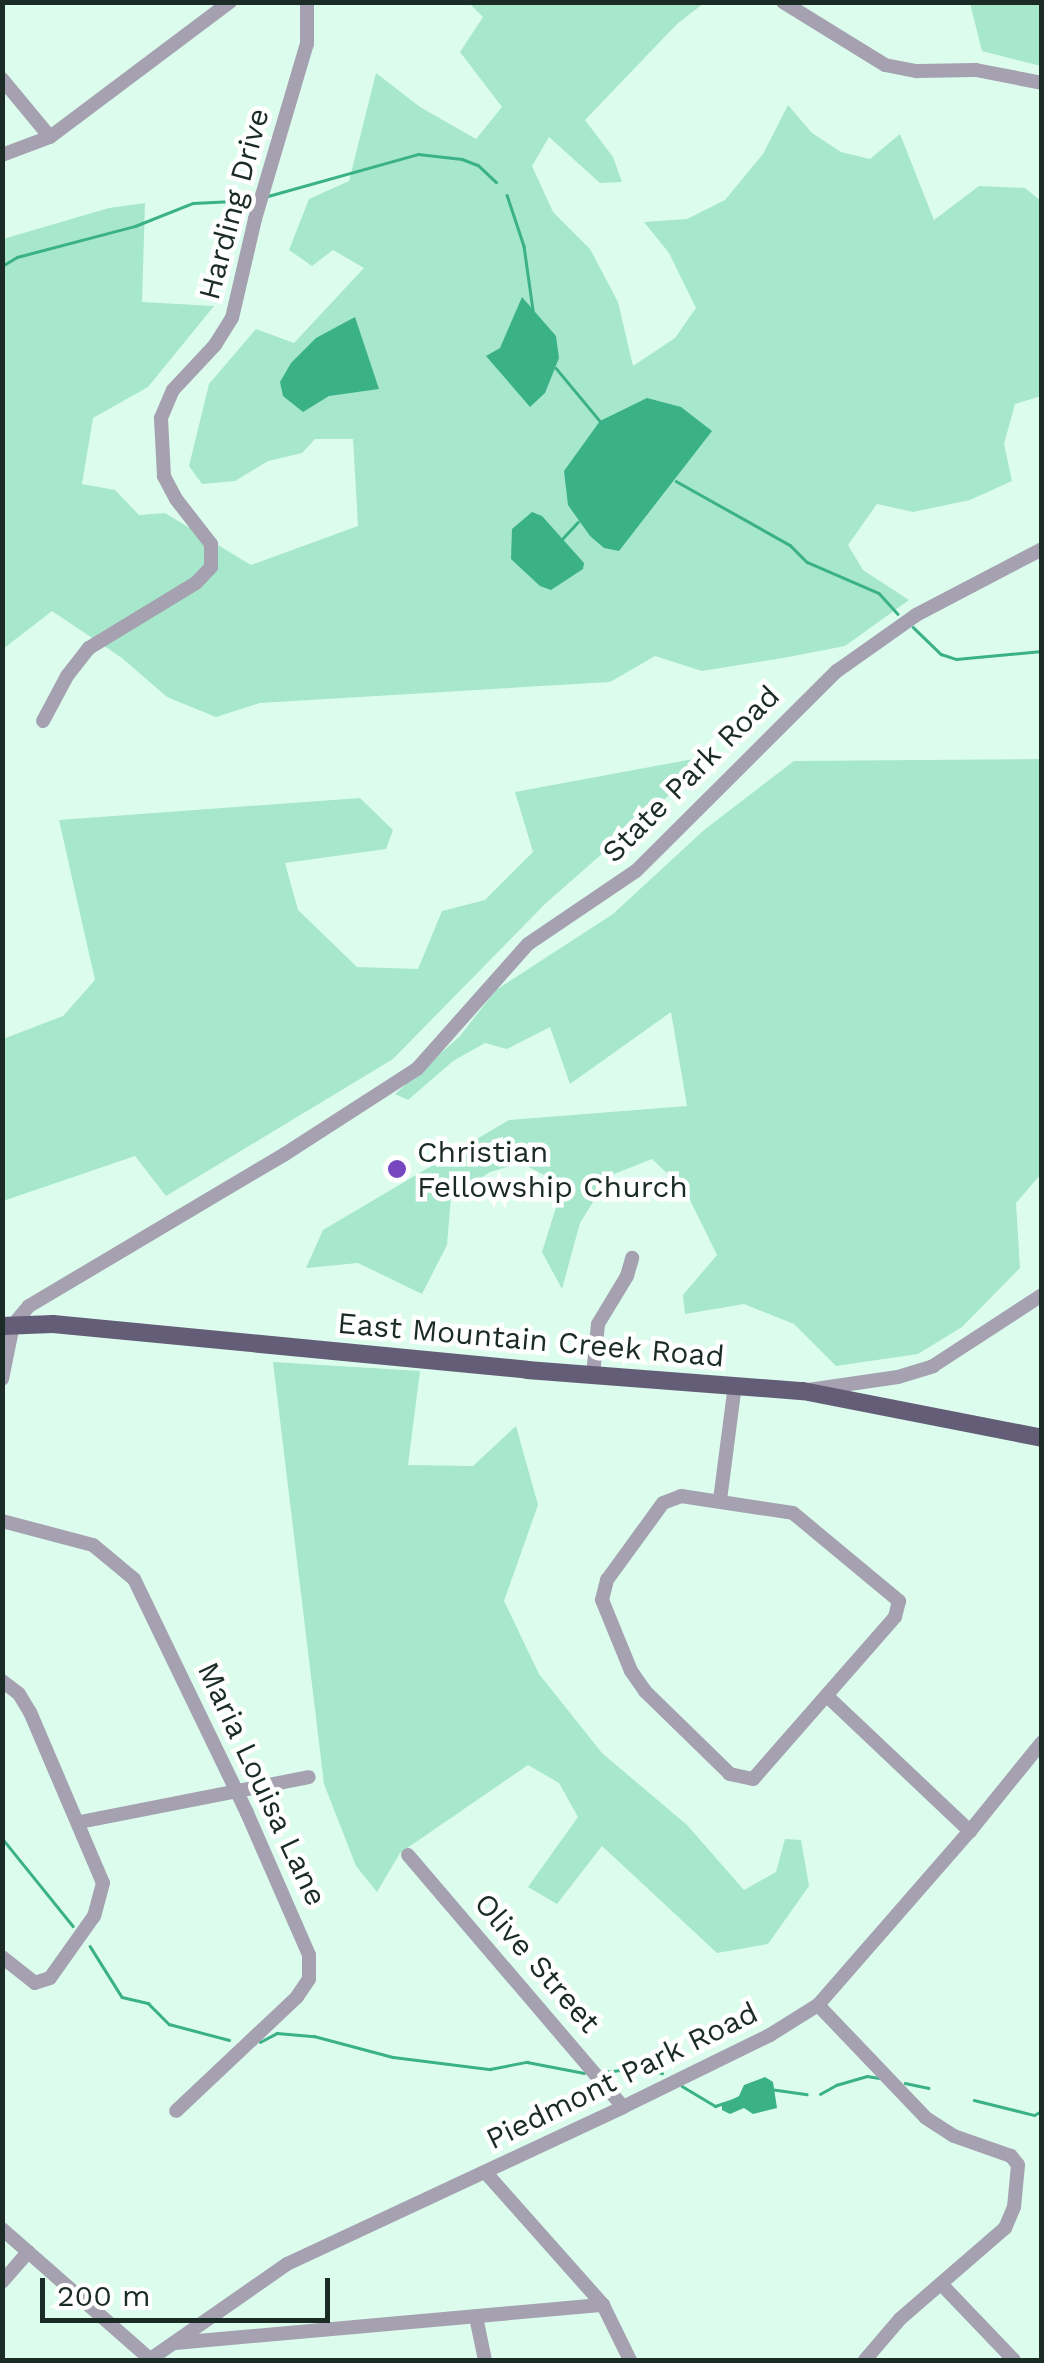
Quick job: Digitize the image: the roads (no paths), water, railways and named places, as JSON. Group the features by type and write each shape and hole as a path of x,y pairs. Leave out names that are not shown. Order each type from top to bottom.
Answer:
{"main road":[{"name":"East Mountain Creek Road","path":"8,1325 52,1324 593,1375 803,1390 1042,1438"}],"street":[{"path":"2,155 50,137 230,2"},
{"name":"Harding Drive","path":"43,720 66,676 95,642 180,594 211,567 210,544 164,476 161,418 172,390 215,346 232,318 255,219 308,44 307,2"},
{"path":"783,2 885,65 918,71 976,70 1042,83"},
{"path":"2,78 50,137"},
{"name":"State Park Road","path":"8,1325 29,1306 235,1185 417,1069 528,944 636,871 837,671 916,615 1042,549"},
{"path":"593,1375 598,1324 604,1306 627,1276 632,1258"},
{"path":"803,1390 898,1377 933,1366 1042,1295"},
{"path":"2,1379 8,1325"},
{"path":"720,1500 735,1385"},
{"path":"681,1496 793,1512 899,1601 895,1617 827,1696 770,1765 758,1776 744,1780 730,1774 645,1691 631,1671 602,1600 604,1585 667,1500 681,1496"},
{"name":"Maria Louisa Lane","path":"2,1521 83,1541 128,1572 147,1600 304,1942 311,1972 297,1997 176,2111"},
{"path":"2,1681 26,1703 100,1869 102,1896 62,1965 50,1978 35,1982 2,1957"},
{"path":"827,1696 970,1831"},
{"name":"Piedmont Park Road","path":"150,2360 287,2264 770,2036 818,2004 970,1831 1042,1742"},
{"path":"80,1822 309,1776"},
{"name":"Olive Street","path":"408,1855 623,2107"},
{"path":"818,2004 926,2118 954,2136 1011,2156 1018,2164 1014,2207 1006,2228 900,2319 865,2360"},
{"path":"486,2173 603,2305 630,2360"},
{"path":"2,2229 150,2360"},
{"path":"2,2282 28,2252"},
{"path":"942,2285 1014,2360"},
{"path":"174,2343 603,2305"},
{"path":"476,2316 485,2360"}],"waterway":[{"path":"268,196 418,154 462,159 478,165 496,182"},
{"path":"507,195 524,246 533,310"},
{"path":"2,266 17,257 135,226 193,203 254,200"},
{"path":"556,368 600,421"},
{"path":"676,481 790,545 807,562 879,593 898,614"},
{"path":"562,539 578,522"},
{"path":"913,627 941,654 956,659 1042,651"},
{"path":"2,1838 73,1926"},
{"path":"90,1946 122,1997 148,2003 169,2024 229,2040"},
{"path":"260,2042 277,2033 314,2036 393,2057 490,2069 527,2062 584,2073"},
{"path":"604,2072 643,2067 662,2073"},
{"path":"820,2094 867,2076 879,2078"},
{"path":"905,2083 928,2088"},
{"path":"682,2086 715,2106 737,2099"},
{"path":"770,2089 807,2094"},
{"path":"974,2100 1034,2115 1042,2111"}],"place":[{"name":"Christian Fellowship Church","path":"397,1169"}]}
